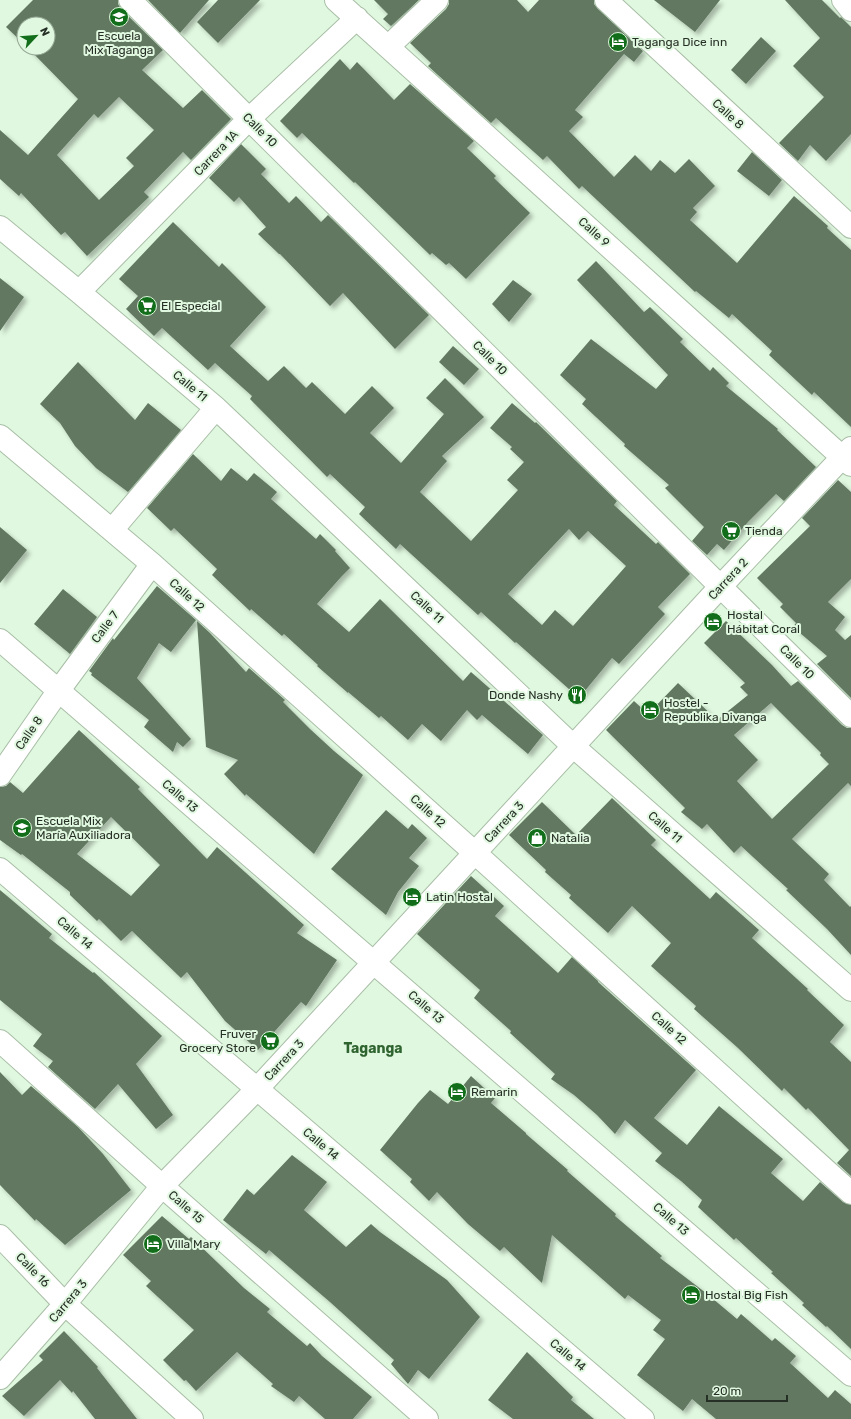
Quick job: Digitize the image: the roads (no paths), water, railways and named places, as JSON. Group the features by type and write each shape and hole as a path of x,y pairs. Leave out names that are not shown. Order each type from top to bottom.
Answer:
{"street":[{"name":"Calle 10","path":"130,0 249,120 851,716"},
{"name":"Calle 9","path":"336,0 848,457"},
{"path":"388,46 437,0"},
{"name":"Calle 8","path":"606,0 851,227"},
{"path":"843,0 851,10"},
{"name":"Carrera 1A","path":"79,292 249,120 357,18"},
{"name":"Calle 11","path":"0,227 216,408 574,747 851,990"},
{"path":"112,530 216,408"},
{"name":"Calle 12","path":"0,436 152,564 475,853 851,1193"},
{"name":"Carrera 2","path":"574,747 721,586 848,457"},
{"name":"Calle 7","path":"58,690 152,564"},
{"name":"Calle 13","path":"0,640 851,1376"},
{"name":"Calle 8","path":"0,775 58,690"},
{"name":"Carrera 3","path":"0,1378 65,1304 162,1186 257,1090 574,747"},
{"name":"Calle 14","path":"0,869 643,1419"},
{"name":"Calle 15","path":"0,1041 427,1419"},
{"name":"Calle 16","path":"0,1236 65,1304 192,1419"}],"place":[{"name":"Escuela Mix Taganga","path":"119,17"},
{"name":"Taganga Dice inn","path":"618,42"},
{"name":"El Especial","path":"147,306"},
{"name":"Tienda","path":"731,531"},
{"name":"Hostal Hábitat Coral","path":"713,622"},
{"name":"Donde Nashy","path":"577,695"},
{"name":"Hostel - Republika Divanga","path":"650,710"},
{"name":"Escuela Mix María Auxiliadora","path":"22,828"},
{"name":"Natalia","path":"537,838"},
{"name":"Latin Hostal","path":"412,897"},
{"name":"Fruver Grocery Store","path":"270,1041"},
{"name":"Remarin","path":"457,1092"},
{"name":"Villa Mary","path":"153,1244"},
{"name":"Hostal Big Fish","path":"691,1295"}],"district":[{"name":"Taganga","path":"373,1048"}]}
